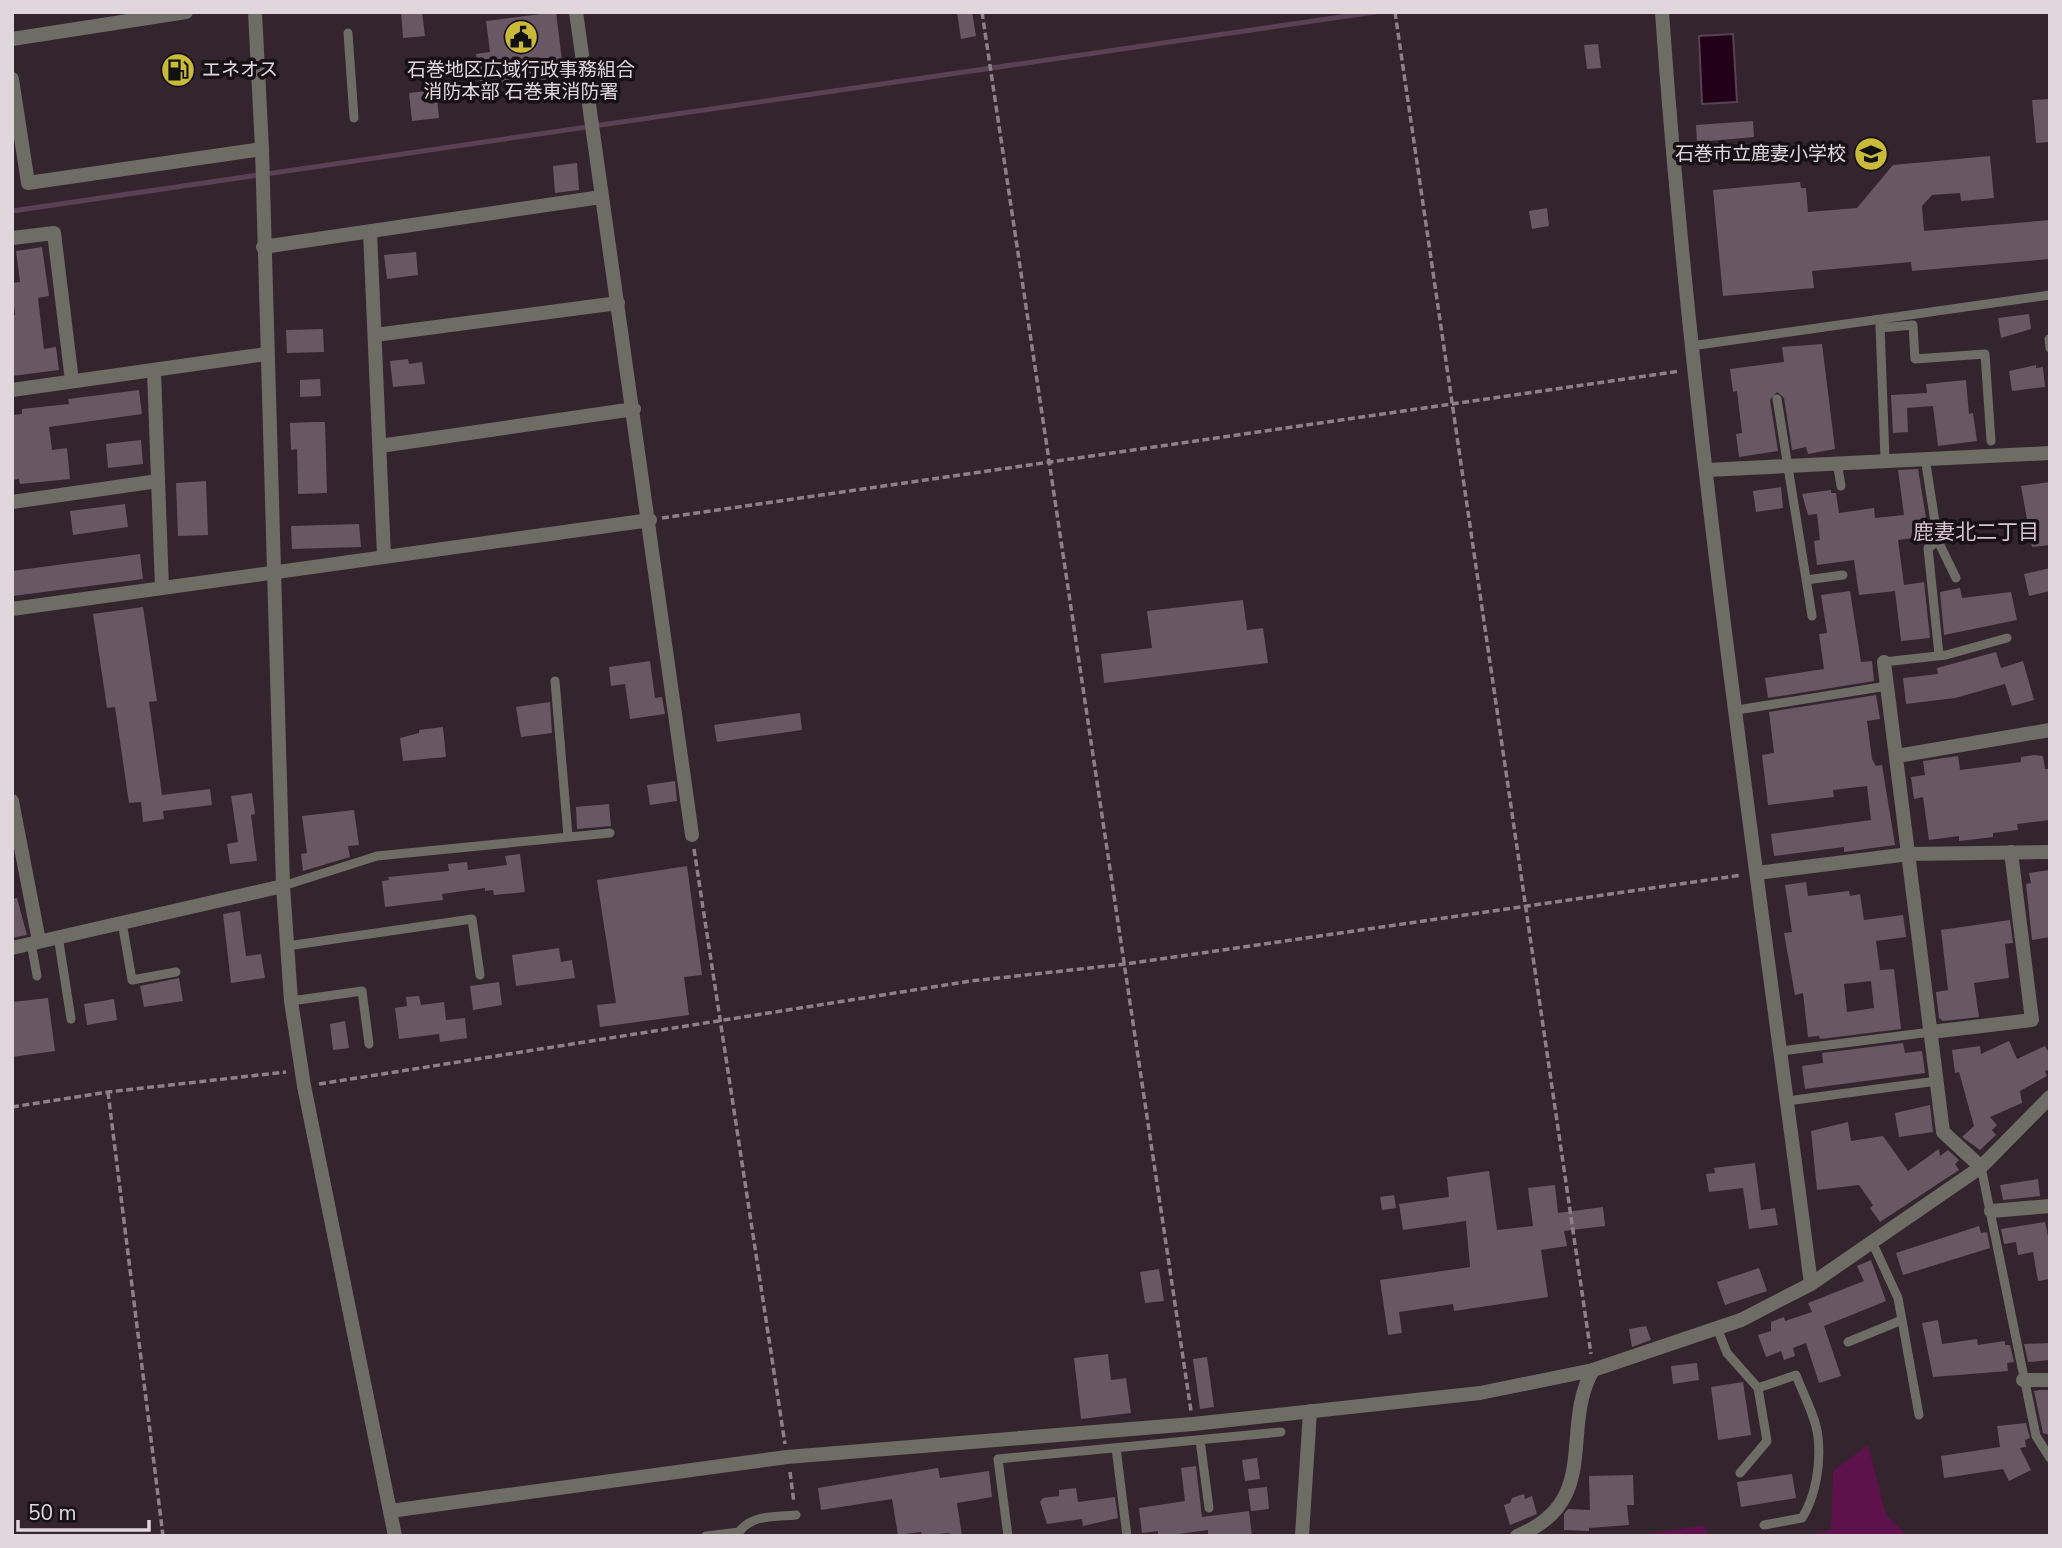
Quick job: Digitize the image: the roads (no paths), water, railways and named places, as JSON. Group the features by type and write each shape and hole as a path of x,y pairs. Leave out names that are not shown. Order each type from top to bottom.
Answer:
{"street":[{"path":"12,39 186,12"},
{"path":"255,12 262,156 284,886 291,1001 304,1086 395,1536"},
{"path":"576,12 650,520 692,835"},
{"path":"1662,12 1672,161 1691,346 1811,1284"},
{"path":"12,79 28,183 262,156"},
{"path":"263,247 601,197"},
{"path":"370,231 384,556"},
{"path":"12,238 54,233 72,381"},
{"path":"375,335 618,303"},
{"path":"12,390 266,354"},
{"path":"154,371 162,588"},
{"path":"380,446 634,409"},
{"path":"1707,470 2050,453"},
{"path":"12,502 159,481"},
{"path":"12,609 650,520"},
{"path":"1884,662 1942,1132 1981,1167"},
{"path":"1897,755 2050,730"},
{"path":"12,801 35,942"},
{"path":"1931,1032 2032,1020 2011,852"},
{"path":"1758,873 1909,854 2050,852"},
{"path":"12,948 284,886"},
{"path":"390,1511 787,1457 1193,1424 1480,1393 1593,1370 1741,1320 1811,1284 1873,1244 1981,1167 2050,1097"},
{"path":"1991,1211 2050,1206"},
{"path":"1517,1536 1540,1526 1556,1511 1571,1482 1584,1386 1593,1370"},
{"path":"2023,1380 2050,1380"},
{"path":"1302,1536 1310,1411"}],"lane":[{"path":"348,33 354,118"},
{"path":"1691,346 1880,324 2050,295"},
{"path":"1880,324 1913,326 1915,359 1985,355 1991,441"},
{"path":"1880,324 1885,460"},
{"path":"2049,339 2050,348"},
{"path":"1777,399 1812,615"},
{"path":"1925,458 1938,541 1956,578"},
{"path":"1838,462 1841,486"},
{"path":"1938,541 1928,548 1939,655"},
{"path":"1806,580 1843,575"},
{"path":"1884,662 1939,655 2007,638"},
{"path":"555,681 568,836"},
{"path":"1737,710 1887,686"},
{"path":"284,886 377,856 610,833"},
{"path":"287,946 472,919 481,975"},
{"path":"122,922 132,979 176,972"},
{"path":"58,936 71,1019"},
{"path":"35,942 37,976"},
{"path":"291,1001 362,991 369,1044"},
{"path":"1781,1051 1931,1032"},
{"path":"1787,1101 1937,1081"},
{"path":"1981,1167 2035,1436 2050,1458"},
{"path":"1873,1244 1898,1298 1919,1415"},
{"path":"1848,1342 1902,1320"},
{"path":"1717,1328 1727,1353 1758,1388 1767,1441 1740,1473"},
{"path":"1758,1388 1796,1375 1818,1436 1816,1479 1802,1518 1765,1525"},
{"path":"1008,1536 998,1459 1282,1432"},
{"path":"1200,1440 1209,1508"},
{"path":"1116,1448 1127,1536"},
{"path":"706,1536 739,1532 745,1523 754,1519 796,1515"}],"waterway":[{"path":"12,211 1375,12"}],"place":[{"name":"石巻地区広域行政事務組合 消防本部 石巻東消防署","path":"521,37"},
{"name":"エネオス","path":"178,70"},
{"name":"石巻市立鹿妻小学校","path":"1871,154"}],"district":[{"name":"鹿妻北二丁目","path":"1976,532"}]}
